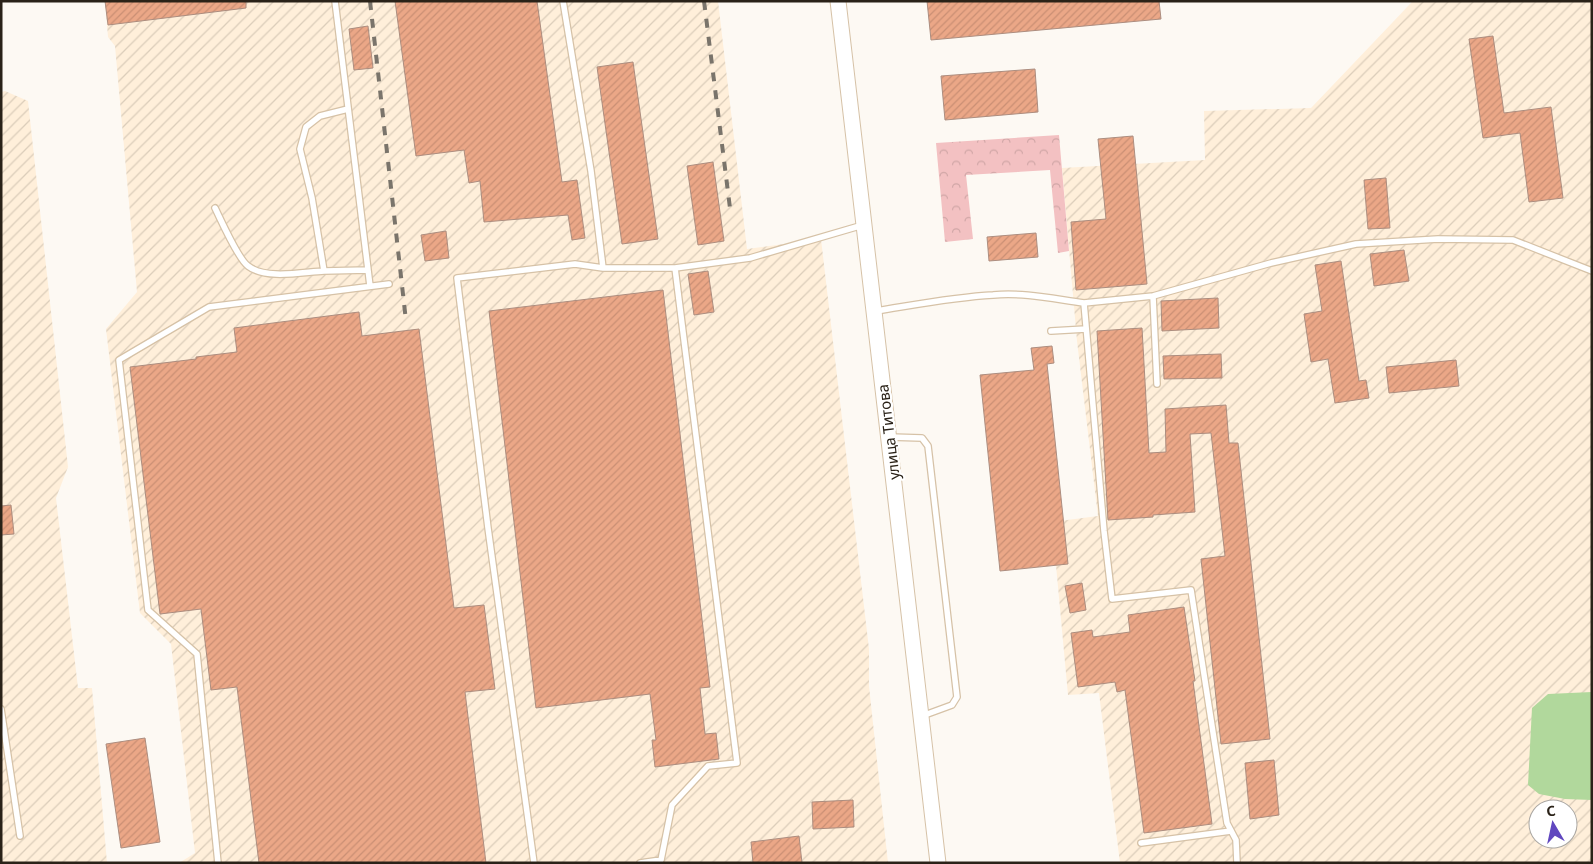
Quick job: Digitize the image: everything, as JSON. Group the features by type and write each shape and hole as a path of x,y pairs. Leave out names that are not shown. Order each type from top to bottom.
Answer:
{"main road":[{"name":"улица Титова","path":"838,1 938,863"}],"lane":[{"path":"335,1 370,286"},
{"path":"562,1 591,171 603,268"},
{"path":"324,271 312,198 300,149 306,127 320,116 348,108"},
{"path":"215,208 247,266 268,274 368,270"},
{"path":"534,863 488,528 457,278 575,264 603,268 674,268 750,258 865,224"},
{"path":"875,311 994,294 1036,296 1084,304 1153,296 1271,263 1356,244 1438,239 1513,240 1592,271"},
{"path":"640,863 661,862 672,805 708,766 737,763 674,268"},
{"path":"218,863 197,654 148,610 119,360 209,307 389,284"},
{"path":"1153,296 1157,384"},
{"path":"1084,304 1104,531 1112,599 1191,590 1227,823 1236,840 1237,863"},
{"path":"1051,331 1086,329"},
{"path":"890,437 922,438 928,446 954,668 957,697 952,705 922,716"},
{"path":"1,709 20,836"},
{"path":"1140,843 1231,831"}],"shaded area":[{"path":"105,1 718,1 747,249 821,239 869,649 869,686 888,863 179,863 195,853 171,644 140,613 106,329 137,292 115,46 108,37"},
{"path":"1413,1 1592,1 1592,863 1120,863 1099,693 1068,695 1052,522 1098,516 1077,341 1062,168 1205,160 1204,111 1311,108"},
{"path":"5,91 28,101 68,467 56,498 78,688 92,688 107,863 1,863 1,92"},
{"path":"1592,692 1592,800 1565,799 1539,794 1528,785 1532,708 1548,694"}],"green space":[{"path":"1059,135 1069,251 1058,253 1050,170 966,175 973,239 945,242 936,143"}],"building":[{"path":"105,1 246,1 246,8 108,25"},
{"path":"395,1 537,1 562,182 577,180 585,238 572,240 568,215 484,222 480,181 469,183 464,150 416,156"},
{"path":"927,1 1159,1 1161,19 931,40"},
{"path":"368,26 373,68 354,70 349,29"},
{"path":"1493,36 1504,113 1551,107 1563,198 1529,202 1520,133 1483,138 1469,39"},
{"path":"633,62 658,239 622,244 597,67"},
{"path":"1035,69 1038,112 945,120 941,76"},
{"path":"1133,136 1147,284 1076,290 1071,222 1106,219 1098,139"},
{"path":"713,162 724,241 698,245 687,166"},
{"path":"1386,178 1390,228 1368,229 1364,180"},
{"path":"446,231 449,258 425,261 421,235"},
{"path":"1036,233 1038,257 989,261 987,237"},
{"path":"1404,250 1409,281 1374,286 1370,254"},
{"path":"1341,261 1359,381 1366,380 1369,398 1335,403 1328,359 1311,362 1304,314 1322,311 1315,265"},
{"path":"708,271 714,312 694,315 688,274"},
{"path":"663,290 710,687 700,688 705,734 716,733 719,759 655,767 652,740 656,740 650,694 536,708 489,311"},
{"path":"1218,298 1219,328 1162,331 1161,301"},
{"path":"359,312 362,336 419,329 454,608 484,605 495,689 465,692 486,863 259,863 237,687 211,690 201,609 160,614 130,367 237,352 234,328"},
{"path":"1142,328 1149,453 1166,452 1165,409 1226,405 1229,443 1238,443 1270,739 1221,744 1201,559 1225,556 1211,433 1190,434 1195,512 1108,520 1097,331"},
{"path":"1052,346 1054,363 1047,364 1068,564 1000,571 980,375 1034,370 1031,348"},
{"path":"1221,354 1222,378 1164,379 1163,356"},
{"path":"1456,360 1459,386 1389,393 1386,367"},
{"path":"11,505 14,534 1,535 1,506"},
{"path":"1082,583 1086,610 1070,613 1065,586"},
{"path":"1184,607 1212,824 1144,833 1125,690 1117,692 1115,682 1078,687 1071,633 1092,630 1093,637 1130,632 1128,615"},
{"path":"145,738 160,842 121,848 106,744"},
{"path":"1274,760 1279,815 1250,819 1245,763"},
{"path":"853,800 854,827 813,829 812,802"},
{"path":"799,836 802,863 753,863 751,842"}],"railway":[{"path":"370,1 406,321"},
{"path":"704,1 730,208"}]}
